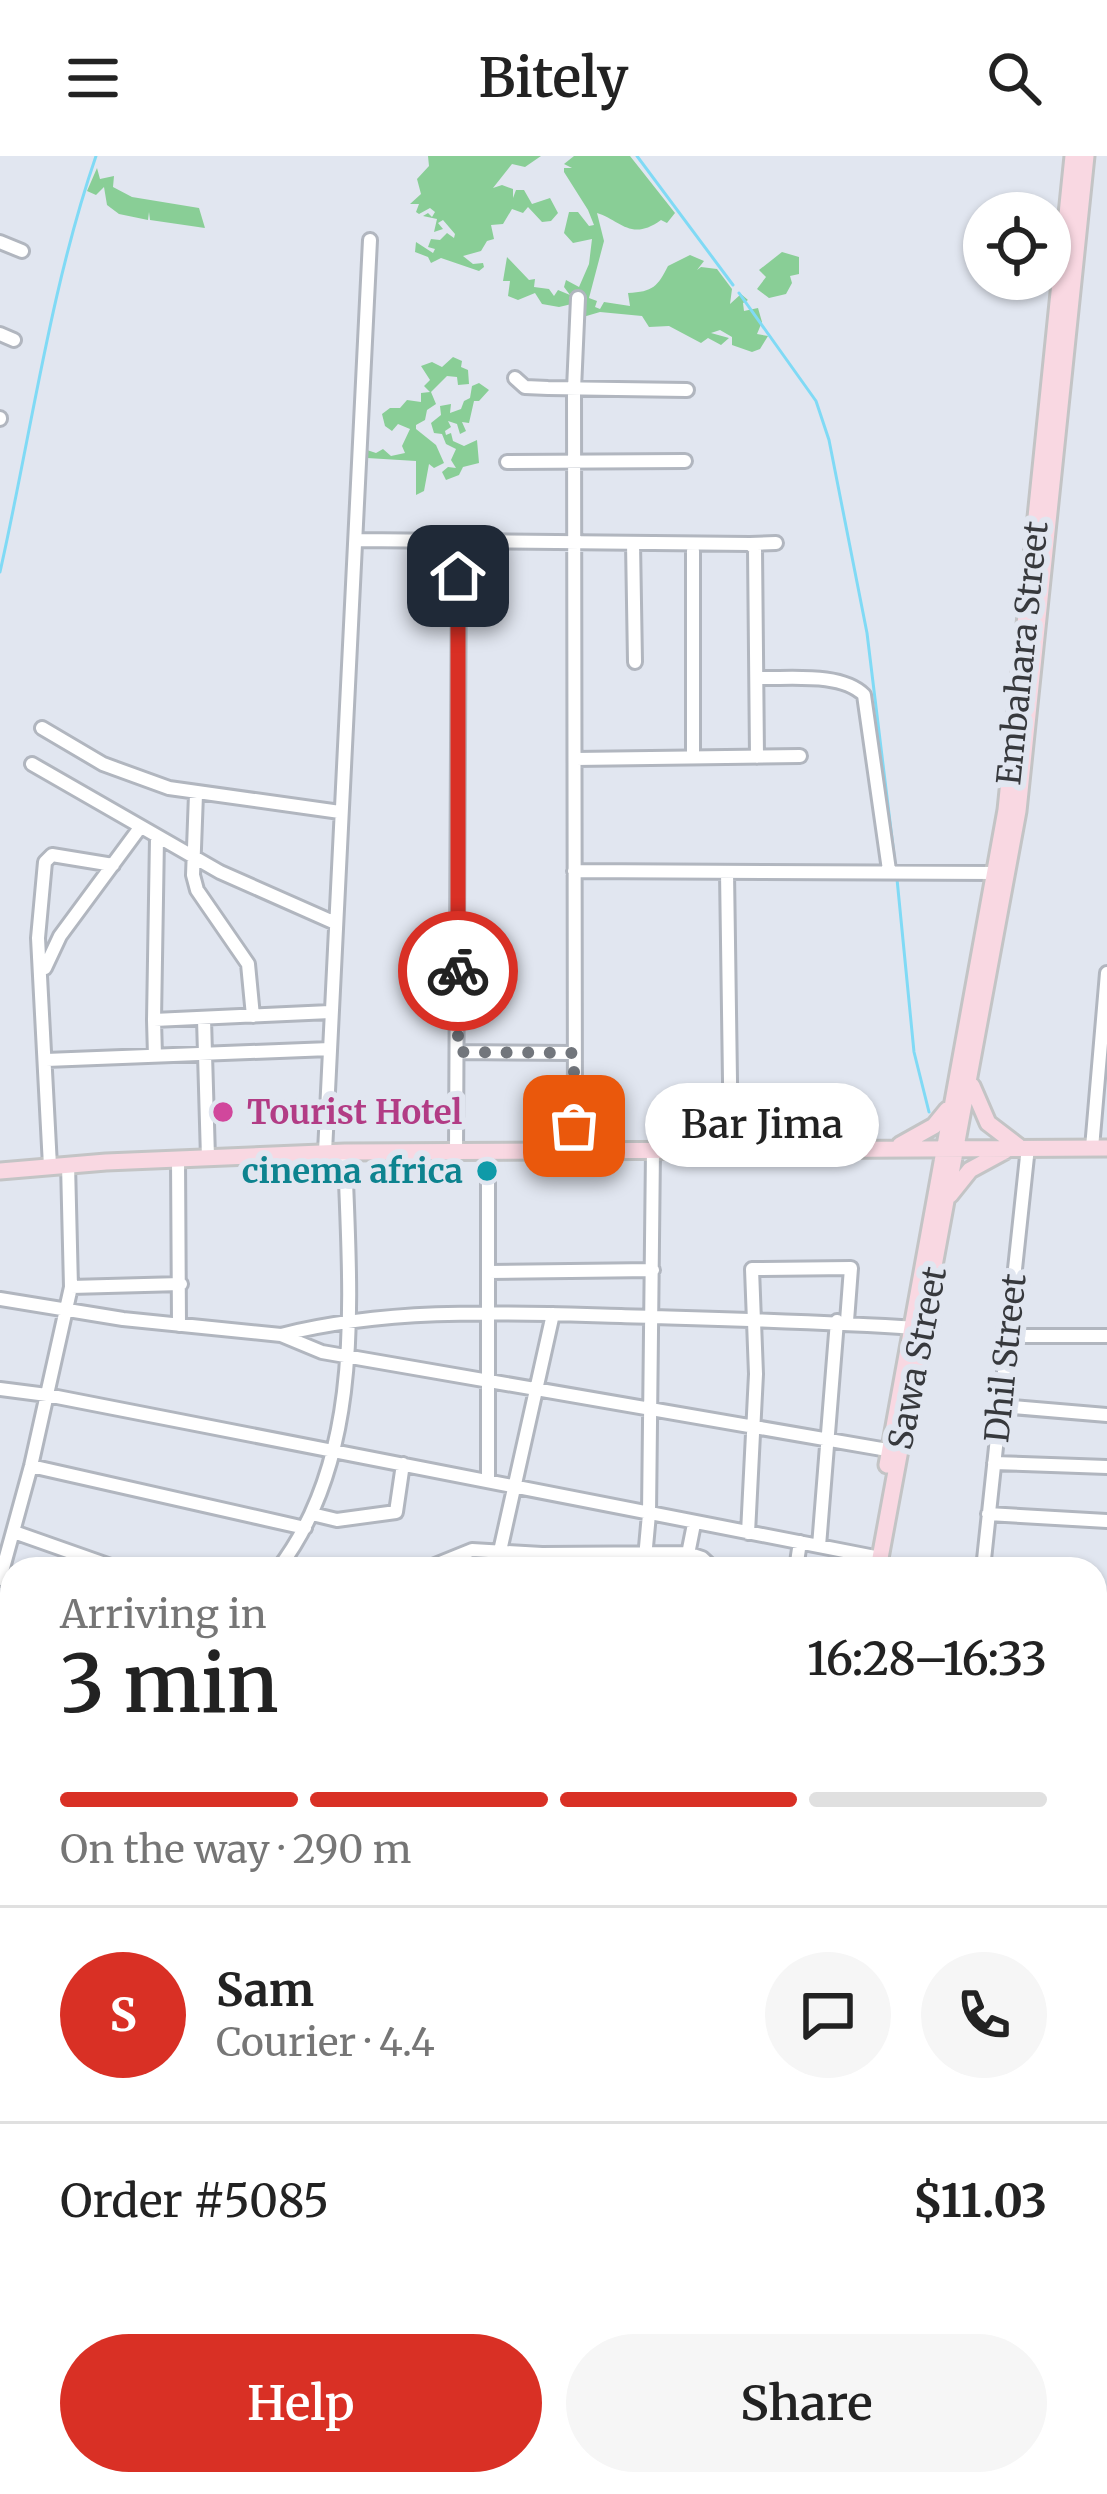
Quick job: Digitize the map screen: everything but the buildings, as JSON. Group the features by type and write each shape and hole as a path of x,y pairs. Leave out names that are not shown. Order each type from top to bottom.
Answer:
{"main road":[{"name":"Embahara Street","path":"951,1147 970,1080 1002,873 1073,156"},
{"name":"Embahara Street","path":"951,1147 953,1103 1022,770 1086,156"},
{"path":"970,1080 988,1123 1020,1147"},
{"path":"900,1147 934,1126 953,1103"},
{"path":"900,1147 932,1163 944,1193 980,1162 1020,1147"},
{"name":"Sawa Street","path":"875,1557 951,1147"},
{"path":"5,1169 325,1152 1099,1148"}],"street":[{"path":"325,1152 370,241"},
{"path":"0,242 22,251"},
{"path":"575,1151 574,388 578,298"},
{"path":"514,378 525,386 687,390"},
{"path":"507,462 685,461"},
{"path":"356,540 776,543"},
{"path":"456,1151 458,542"},
{"path":"633,543 635,662"},
{"path":"750,544 755,549 757,757"},
{"path":"693,551 693,758"},
{"path":"758,678 821,680 853,687 864,695 890,870"},
{"path":"42,728 127,774 196,794 340,812"},
{"path":"575,759 800,756"},
{"path":"32,764 192,857 333,922"},
{"path":"196,794 192,857 197,890 248,964 253,1016"},
{"path":"42,975 60,936 140,829"},
{"path":"155,1056 157,838"},
{"path":"50,1166 38,923 46,857 112,865"},
{"path":"574,871 1002,873"},
{"path":"727,872 731,1150"},
{"path":"1099,1148 1107,974"},
{"path":"154,1021 330,1012"},
{"path":"204,1019 208,1158"},
{"path":"46,1060 330,1048"},
{"path":"458,1052 574,1053"},
{"name":"Dhil Street","path":"983,1557 1008,1336 1020,1147"},
{"path":"646,1557 653,1150"},
{"path":"488,1151 488,1480"},
{"path":"286,1557 312,1514 332,1450 347,1357 345,1152"},
{"path":"178,1159 179,1325"},
{"path":"7,1557 71,1287 68,1164"},
{"path":"748,1533 756,1317 752,1269 847,1267 852,1272 826,1438 819,1546"},
{"path":"488,1272 653,1270"},
{"path":"71,1287 181,1284"},
{"path":"0,1299 281,1335 347,1357 895,1451"},
{"path":"281,1335 350,1319 553,1314 756,1317 918,1328"},
{"path":"500,1551 553,1314"},
{"path":"1008,1336 1107,1336"},
{"path":"0,1389 488,1480 855,1557"},
{"path":"1000,1406 1107,1415"},
{"path":"994,1463 1107,1467"},
{"path":"312,1514 337,1520 396,1512 404,1464"},
{"path":"31,1466 305,1528"},
{"path":"988,1514 1107,1521"},
{"path":"686,1557 694,1524"},
{"path":"14,1532 85,1557"},
{"path":"798,1557 800,1542"},
{"path":"452,1557 500,1551 687,1553 699,1557"}],"green space":[{"path":"428,156 541,156 525,167 512,164 493,188 513,189 513,198 516,190 524,190 532,204 550,198 558,213 542,222 528,207 523,213 512,209 503,224 491,225 494,239 481,251 463,256 473,264 483,263 479,271 441,258 431,263 415,252 416,242 433,253 435,249 428,247 431,239 440,240 447,233 454,238 455,234 443,220 438,223 443,229 434,232 437,219 423,216 432,217 435,212 430,208 419,214 419,204 410,204 421,194 417,179 429,166"},
{"path":"574,156 630,156 675,213 667,223 661,220 634,229 597,213 604,241 589,298 597,301 595,307 600,309 604,302 630,306 628,293 654,287 668,266 690,255 704,261 697,270 717,269 732,289 730,304 741,294 748,300 743,303 744,311 758,308 762,322 757,334 768,336 760,349 752,352 732,345 732,337 720,330 711,333 729,338 721,345 708,338 701,343 669,326 649,327 642,316 600,312 583,317 577,291 570,294 576,303 559,307 542,304 535,293 518,300 508,296 510,281 503,281 507,257 529,280 535,279 534,287 549,289 554,296 558,290 570,295 564,287 566,280 579,287 589,264 592,239 573,243 564,233 569,212 578,212 589,226 594,225 564,172 572,168 564,164"},
{"path":"97,168 100,179 114,176 113,187 132,197 199,208 205,228 150,220 149,212 148,220 119,214 107,205 104,187 96,195 87,191"},
{"path":"782,252 799,257 799,274 790,276 786,294 769,298 757,289 766,277 759,270"},
{"path":"453,357 468,370 469,384 458,385 457,377 447,376 431,392 436,404 416,429 436,445 444,463 434,468 429,464 424,491 416,495 416,461 367,458 367,450 383,449 391,456 405,453 402,446 410,429 398,424 392,431 382,414 407,400 421,402 421,393 430,392 424,386 430,380 421,366 432,362 442,367"},
{"path":"479,383 489,390 474,401 469,423 462,422 466,431 460,434 457,424 448,421 451,427 445,431 464,446 477,440 479,463 463,467 459,475 446,480 442,472 456,468 451,460 456,449 446,444 442,434 434,433 431,423 441,415 440,406 451,404 450,413 461,409 472,386"}],"waterway":[{"path":"0,572 54,310 96,156"},
{"path":"637,156 733,285"},
{"path":"739,293 816,401 829,440 867,633 895,863"},
{"path":"897,879 914,1052 929,1112"}],"way so far":[{"path":"458,971 458,1052 574,1053 574,1126"}],"place":[{"name":"Tourist Hotel","path":"223,1112"},
{"name":"Bar Jima","path":"574,1126"},
{"name":"cinema africa","path":"487,1171"}],"route":[{"path":"458,576 458,971"}]}
